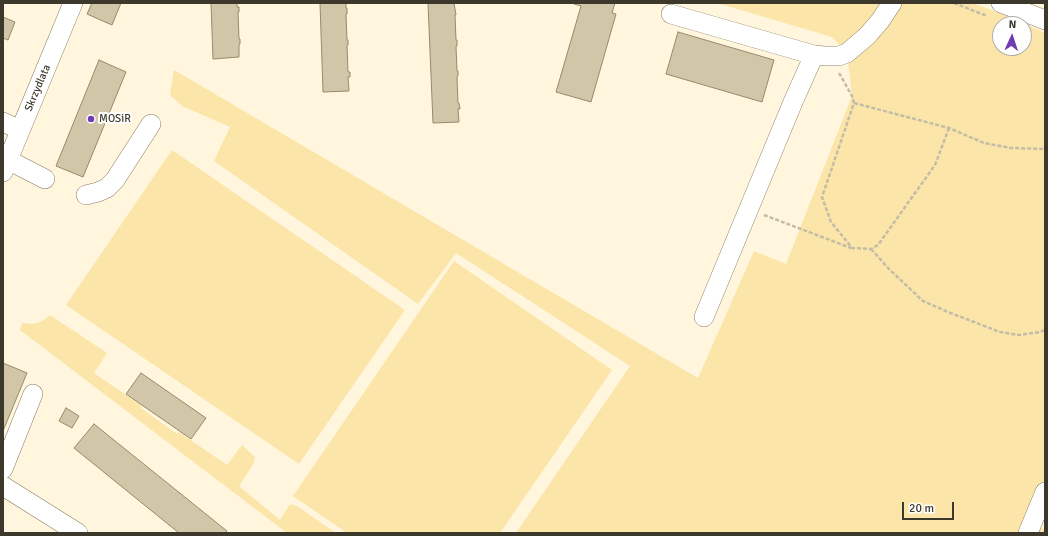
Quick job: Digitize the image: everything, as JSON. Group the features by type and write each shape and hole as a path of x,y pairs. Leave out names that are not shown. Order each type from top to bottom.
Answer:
{"street":[{"name":"Skrzydlata","path":"5,166 73,3"},
{"path":"671,14 819,56 839,56 847,53 867,36 880,21 892,3"},
{"path":"995,10 1045,20"},
{"path":"704,317 793,102 819,56"},
{"path":"3,122 20,130"},
{"path":"86,195 107,188 115,180 151,124"},
{"path":"5,166 45,179"},
{"path":"3,469 33,394"},
{"path":"3,486 78,533"},
{"path":"1028,533 1045,492"}],"path":[{"path":"954,3 995,10"},
{"path":"819,56 836,70 852,96 854,104 822,196 831,222 852,248"},
{"path":"854,104 949,128 984,143 1011,148 1045,149"},
{"path":"749,210 852,248 871,249 878,244 935,165 949,128"},
{"path":"871,249 890,270 924,301 930,304 1000,332 1019,335 1045,330"}],"shaded area":[{"path":"717,3 973,3 1006,16 992,16 992,56 1032,56 1032,27 1045,33 1045,492 1032,524 1045,530 1045,533 516,533 630,366 456,253 418,304 214,161 230,127 182,106 170,95 174,70 698,378 754,251 786,264 852,96 847,53 832,37"},
{"path":"172,150 405,310 299,464 66,305"},
{"path":"454,261 612,370 500,533 347,533 293,496"},
{"path":"50,315 107,353 94,373 142,406 141,408 177,434 179,432 227,465 242,445 255,457 254,463 239,486 280,520 290,504 297,506 336,533 287,533 20,330 22,323 33,324 40,322"}],"building":[{"path":"92,3 121,3 112,25 87,14"},
{"path":"211,3 237,3 237,7 239,7 239,57 213,59"},
{"path":"320,3 346,3 348,72 350,72 350,77 348,77 349,91 323,92"},
{"path":"428,3 454,3 457,40 458,103 460,109 458,109 459,122 433,123"},
{"path":"571,3 615,3 612,13 616,14 591,102 556,92 581,6"},
{"path":"3,17 15,22 8,40 3,38"},
{"path":"678,32 774,60 762,102 666,74"},
{"name":"MOSiR","path":"99,60 126,72 83,177 56,166"},
{"path":"3,363 27,373 3,431"},
{"path":"141,373 206,418 191,439 126,394"},
{"path":"66,408 79,416 72,428 59,421"},
{"path":"94,424 227,531 225,533 179,533 74,448"}],"place":[{"name":"MOSiR","path":"91,119"}]}
